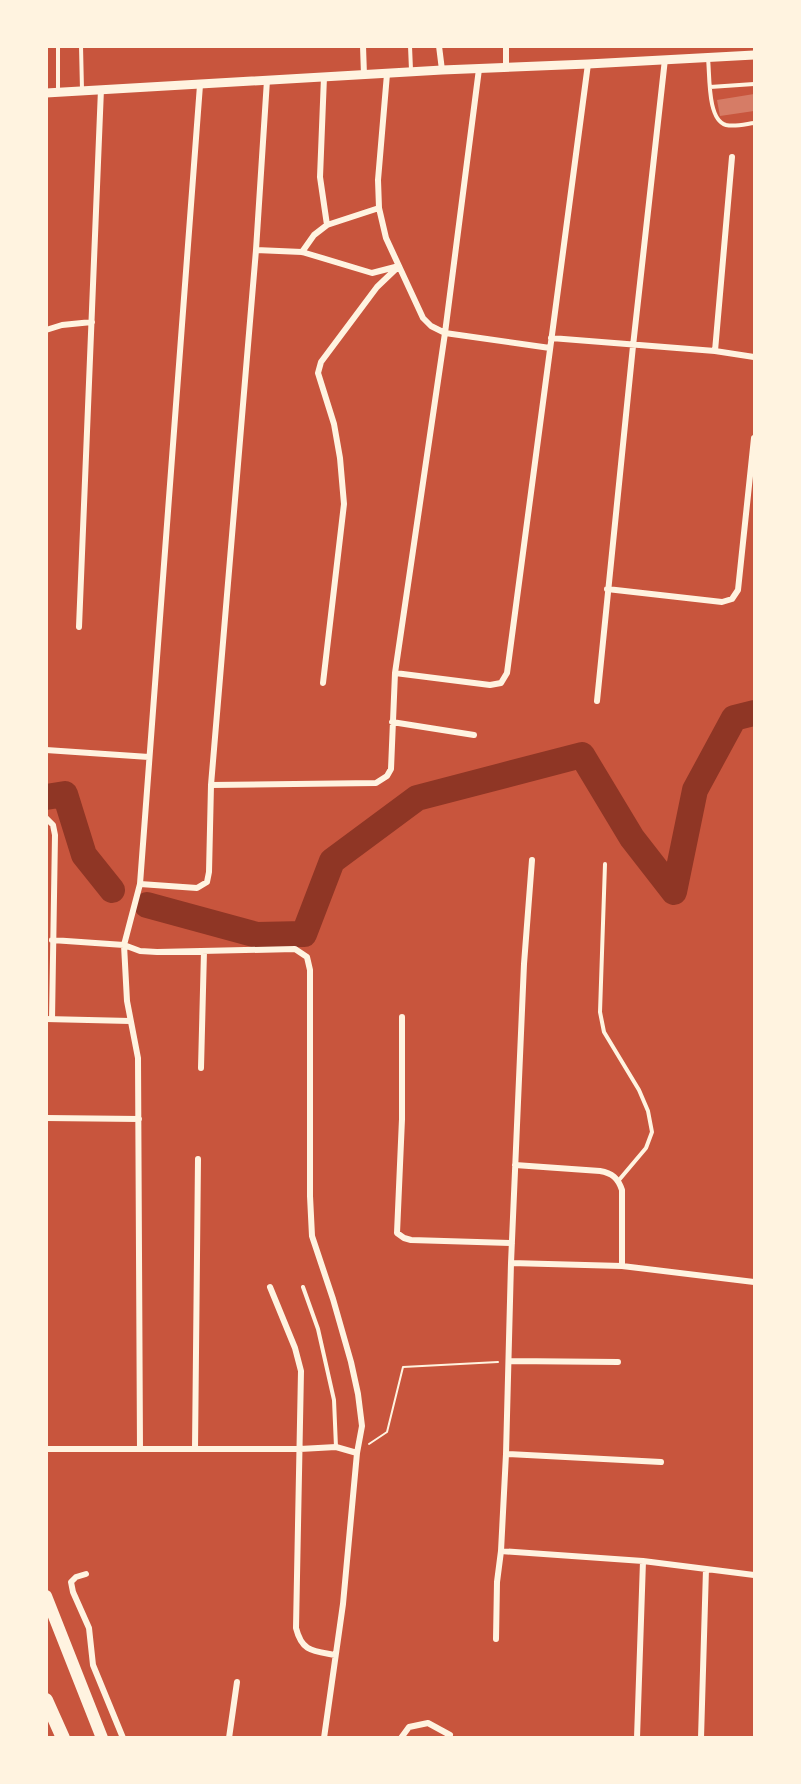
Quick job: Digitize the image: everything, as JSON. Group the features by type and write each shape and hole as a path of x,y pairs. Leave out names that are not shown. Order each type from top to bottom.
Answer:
{"highway":[{"path":"46,1700 63,1737"}],"main road":[{"path":"46,1596 102,1737"}],"street":[{"path":"363,46 364,75"},
{"path":"439,46 442,70"},
{"path":"506,46 506,66"},
{"path":"46,93 506,66 754,55"},
{"path":"597,701 607,589 665,59"},
{"path":"395,673 490,685 501,683 507,673 588,64"},
{"path":"211,785 376,783 387,776 391,769 395,673 445,333 479,69"},
{"path":"387,74 378,180 379,208 386,238 423,318 445,333 550,348"},
{"path":"324,77 320,177 327,225"},
{"path":"140,884 197,888 207,882 209,872 211,785 256,250 267,80"},
{"path":"140,1449 138,1058 127,1001 124,945 140,884 200,85"},
{"path":"79,627 101,89"},
{"path":"715,351 732,157"},
{"path":"302,252 314,235 327,225 379,208"},
{"path":"256,250 302,252 372,273 399,266"},
{"path":"323,683 344,504 334,424 318,373 321,362 377,287 399,266"},
{"path":"46,330 63,324 92,322"},
{"path":"551,338 715,351 754,357"},
{"path":"607,589 722,602 732,599 738,590 754,438"},
{"path":"392,722 474,735"},
{"path":"46,750 149,757"},
{"path":"48,819 53,825 55,835 49,1019 130,1021"},
{"path":"496,1639 497,1582 501,1551 506,1454 511,1263 524,964 532,860"},
{"path":"52,940 124,945 140,951 157,952 295,949 307,957 310,970 312,1236 351,1362 362,1426 357,1453 343,1604 324,1737"},
{"path":"201,1068 204,951"},
{"path":"402,1017 402,1119 398,1233 411,1240 512,1243"},
{"path":"46,1118 139,1119"},
{"path":"195,1449 198,1159"},
{"path":"515,1165 611,1173 618,1180 622,1190 622,1266"},
{"path":"511,1263 622,1266 754,1282"},
{"path":"270,1287 295,1348 301,1371 296,1628 299,1640 308,1650 335,1655"},
{"path":"509,1361 618,1362"},
{"path":"46,1449 336,1447 357,1453"},
{"path":"506,1454 661,1462"},
{"path":"501,1551 643,1561 754,1575"},
{"path":"637,1737 643,1561"},
{"path":"701,1737 706,1569"},
{"path":"86,1574 76,1577 71,1582 73,1592 89,1628 93,1665 123,1737"},
{"path":"229,1737 237,1682"},
{"path":"401,1737 409,1727 428,1723 450,1735"}],"lane":[{"path":"58,46 58,92"},
{"path":"81,46 82,90"},
{"path":"410,46 411,72"},
{"path":"708,57 712,108 718,122 725,125 754,123"},
{"path":"711,87 754,84"},
{"path":"605,864 600,1012 604,1032 639,1090 648,1111 652,1132 646,1148 618,1180"},
{"path":"303,1287 318,1329 334,1400 336,1447"}],"path":[{"path":"357,1453 387,1432 404,1367 509,1361"}],"building":[{"path":"754,94 754,111 720,116 717,100"}],"waterway":[{"path":"147,905 257,935 304,934 332,861 417,798 582,755 632,838 674,892 695,790 734,718 754,713"},
{"path":"46,797 65,794 84,855 112,890"}]}
